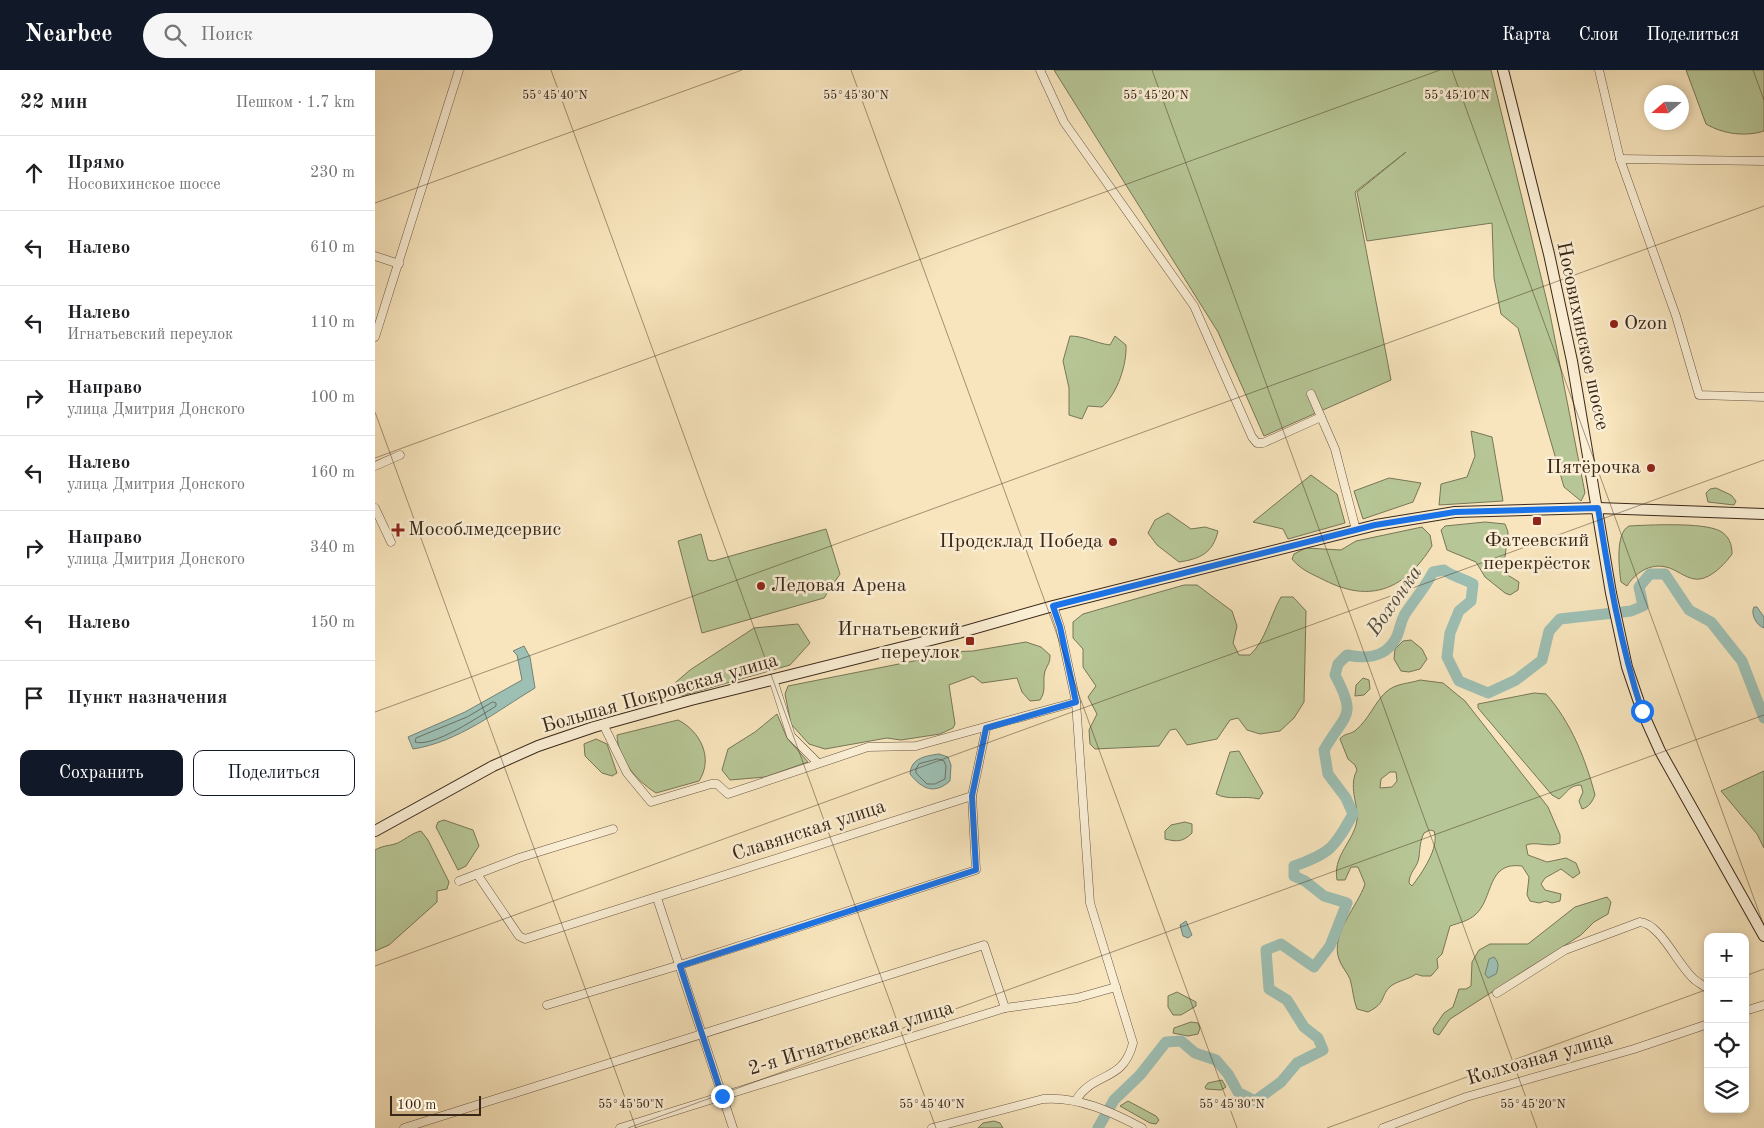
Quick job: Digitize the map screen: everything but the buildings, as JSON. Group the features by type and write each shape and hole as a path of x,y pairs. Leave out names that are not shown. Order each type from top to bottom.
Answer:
{"main road":[{"name":"Носовихинское шоссе","path":"1503,70 1549,254 1572,361 1611,593 1627,666 1642,711 1660,751 1764,936"},
{"name":"Большая Покровская улица","path":"375,831 493,766 538,746 603,724 1053,606 1356,530 1455,512 1598,508 1764,514"}],"street":[{"path":"375,337 459,70"},
{"path":"1040,70 1065,122 1193,306 1252,437 1257,443 1263,443 1321,417"},
{"path":"1599,70 1619,158 1676,316 1699,395 1764,397"},
{"path":"1619,158 1764,161"},
{"path":"375,256 399,264"},
{"path":"1311,394 1335,449 1356,530"},
{"path":"375,466 400,456"},
{"path":"375,508 391,542"},
{"path":"1053,606 1060,627 1076,702 1090,902 1133,1043 1125,1064 1109,1077 1089,1084 1079,1101"},
{"path":"773,680 791,736 818,763"},
{"path":"603,724 627,773 651,802 711,784 717,784 728,794 781,778 818,763 867,747 916,746 1076,702"},
{"path":"547,1005 680,966 976,870 972,796 986,728"},
{"name":"Славянская улица","path":"477,874 522,939 657,898 972,796"},
{"path":"459,881 519,858 613,830"},
{"path":"657,898 733,1128"},
{"path":"1497,993 1565,950 1640,922 1646,922 1655,929 1695,980 1704,986"},
{"path":"404,1128 984,946 1005,1008"},
{"name":"2-я Игнатьевская улица","path":"620,1128 1005,1008 1077,998 1116,987"},
{"path":"1749,1010 1764,1005"},
{"name":"Колхозная улица","path":"1383,1128 1466,1097 1634,1049 1704,1025"},
{"path":"932,1128 1043,1099 1062,1097 1079,1101 1142,1128"}],"green space":[{"path":"1054,70 1491,70 1550,314 1585,493 1581,501 1564,487 1518,328 1501,314 1494,278 1492,223 1367,241 1357,192 1406,152 1355,192 1391,380 1264,436 1218,332"},
{"path":"1686,70 1764,70 1764,131 1734,134 1706,124"},
{"path":"1070,336 1110,345 1115,336 1126,345 1123,370 1112,395 1102,407 1088,406 1082,419 1069,415 1069,388 1063,361"},
{"path":"1471,431 1492,437 1503,501 1439,505 1441,484 1467,477 1475,456"},
{"path":"1311,475 1337,494 1345,523 1288,539 1283,529 1253,522"},
{"path":"1389,478 1421,483 1413,502 1363,519 1354,491"},
{"path":"1716,488 1731,495 1736,501 1734,505 1708,502 1706,493 1710,489"},
{"path":"1168,513 1191,529 1205,527 1218,531 1213,545 1205,554 1179,562 1157,545 1148,533 1155,520"},
{"path":"1485,522 1505,524 1508,532 1505,557 1497,562 1498,569 1519,582 1518,590 1510,595 1485,577 1476,562 1447,550 1441,530 1445,526"},
{"path":"1676,525 1712,528 1720,531 1728,538 1732,554 1711,575 1700,579 1691,578 1670,568 1654,566 1643,570 1627,586 1621,582 1619,551 1622,536 1629,526"},
{"path":"1422,527 1430,535 1432,546 1422,561 1410,573 1398,582 1385,588 1372,591 1357,591 1341,587 1307,571 1292,559 1294,554 1306,548 1341,550 1356,541"},
{"name":"Ледовая Арена","path":"826,529 840,574 824,598 702,633 678,541 701,534 708,560 713,561"},
{"path":"1184,585 1197,585 1232,611 1237,626 1233,643 1239,655 1250,655 1255,649 1264,635 1281,597 1293,597 1306,611 1304,702 1294,718 1280,731 1260,734 1247,730 1238,718 1230,720 1217,739 1187,745 1176,729 1170,730 1159,746 1095,749 1090,744 1089,730 1097,714 1088,697 1096,686 1083,667 1083,649 1073,638 1073,622 1083,614"},
{"path":"798,624 810,643 790,665 681,696 675,683 690,670 754,628"},
{"path":"1411,640 1422,649 1427,659 1420,669 1409,672 1401,671 1394,659 1395,649 1403,641"},
{"path":"1026,642 1041,647 1050,655 1044,675 1044,689 1040,700 1030,701 1022,692 1017,678 982,683 973,676 949,685 955,724 953,728 940,734 901,740 887,738 825,749 809,744 791,724 785,694 788,686 939,656 948,652 973,651"},
{"path":"1363,678 1369,680 1370,689 1364,695 1355,696 1356,685"},
{"path":"1420,680 1443,683 1465,701 1548,807 1560,835 1560,843 1526,845 1528,855 1547,862 1566,858 1576,863 1580,873 1573,878 1561,869 1545,878 1541,884 1545,890 1561,894 1560,901 1539,903 1530,901 1527,895 1529,877 1522,866 1510,866 1502,869 1496,875 1481,908 1475,915 1450,926 1442,954 1437,959 1438,968 1431,976 1416,974 1394,984 1385,993 1381,1002 1368,1012 1357,1009 1350,979 1340,962 1337,950 1341,930 1362,893 1365,884 1358,867 1351,867 1345,880 1337,880 1337,865 1353,832 1357,819 1353,784 1357,770 1355,765 1348,759 1340,739 1361,726 1382,696 1390,689 1398,685","holes":["1390,772 1396,772 1397,781 1392,787 1380,788 1381,779","1430,830 1434,831 1435,845 1425,867 1412,886 1409,883 1409,879 1418,861 1424,833"]},
{"path":"1534,693 1546,694 1563,717 1577,742 1595,795 1590,804 1582,809 1579,801 1583,792 1581,785 1571,788 1559,799 1552,795 1478,708 1478,704"},
{"path":"777,714 787,738 808,762 765,777 730,780 722,770 728,749 755,732"},
{"path":"678,720 693,731 702,746 705,754 703,772 699,781 656,793 635,776 629,768 621,753 617,735"},
{"path":"596,739 607,744 617,773 612,776 602,773 585,756 584,744"},
{"path":"1239,751 1263,793 1259,799 1226,797 1216,794 1230,752"},
{"path":"1764,771 1764,848 1757,834 1721,791"},
{"path":"444,820 473,830 479,846 466,866 458,870 436,827 438,822"},
{"path":"1185,822 1192,824 1192,833 1189,836 1173,841 1165,839 1165,831 1171,825"},
{"path":"421,831 428,840 449,882 447,889 437,891 437,902 389,945 375,951 375,850 398,843"},
{"path":"1607,897 1611,902 1608,914 1594,922 1581,935 1450,1019 1439,1035 1434,1033 1433,1029 1444,1013 1453,1007 1459,989 1466,989 1471,986 1472,962 1479,950 1490,944 1528,944 1575,907"},
{"path":"1177,992 1196,1002 1196,1006 1181,1015 1173,1015 1168,1007 1168,996"},
{"path":"1191,1022 1198,1023 1200,1028 1198,1034 1188,1036 1173,1033 1174,1028"},
{"path":"1222,1080 1226,1087 1221,1090 1206,1089 1205,1087 1208,1083"},
{"path":"1128,1101 1156,1116 1159,1120 1156,1124 1150,1123 1120,1106"},
{"path":"994,1121 1000,1123 1003,1128 978,1128 983,1123"}],"water":[{"path":"1754,607 1757,607 1764,617 1764,628 1755,619"},
{"path":"524,646 530,657 535,688 492,716 461,733 446,740 413,749 408,737 465,712 522,680 517,655 513,651"},
{"path":"939,754 948,757 951,765 950,781 939,788 933,789 919,783 910,774 916,761"},
{"path":"1186,921 1192,935 1188,938 1183,936 1180,925"},
{"path":"1494,957 1498,963 1497,971 1496,974 1488,978 1485,974 1489,959"}],"waterway":[{"name":"Вохонка","path":"1098,1128 1114,1100 1140,1075 1166,1042 1181,1041 1195,1053 1216,1060 1228,1074 1238,1092 1255,1101 1281,1082 1297,1063 1323,1050 1318,1038 1304,1027 1287,1000 1269,989 1266,950 1281,944 1314,967 1330,946 1347,903 1324,896 1305,881 1294,876 1294,866 1306,862 1330,848 1336,842 1353,814 1346,798 1328,774 1324,750 1346,715 1346,700 1335,675 1338,664 1347,655 1374,656 1391,646 1397,637 1405,614 1433,572 1444,570 1473,584 1471,601 1459,611 1450,633 1447,657 1459,681 1488,693 1516,680 1542,660 1549,631 1560,619 1631,611 1643,606 1639,587 1650,574 1665,574 1689,610 1711,622 1742,661 1764,718"}],"place":[{"name":"Ozon","path":"1614,324"},
{"name":"Пятёрочка","path":"1651,468"},
{"name":"Фатеевский перекрёсток","path":"1537,521"},
{"name":"Мособлмедсервис","path":"398,530"},
{"name":"Продсклад Победа","path":"1113,542"},
{"name":"Ледовая Арена","path":"761,586"},
{"name":"Игнатьевский переулок","path":"970,641"}],"route":[{"path":"722,1096 680,966 976,870 972,796 986,728 1076,702 1060,627 1053,606 1375,525 1455,512 1598,508 1611,593 1619,630 1627,666 1642,711"}]}
